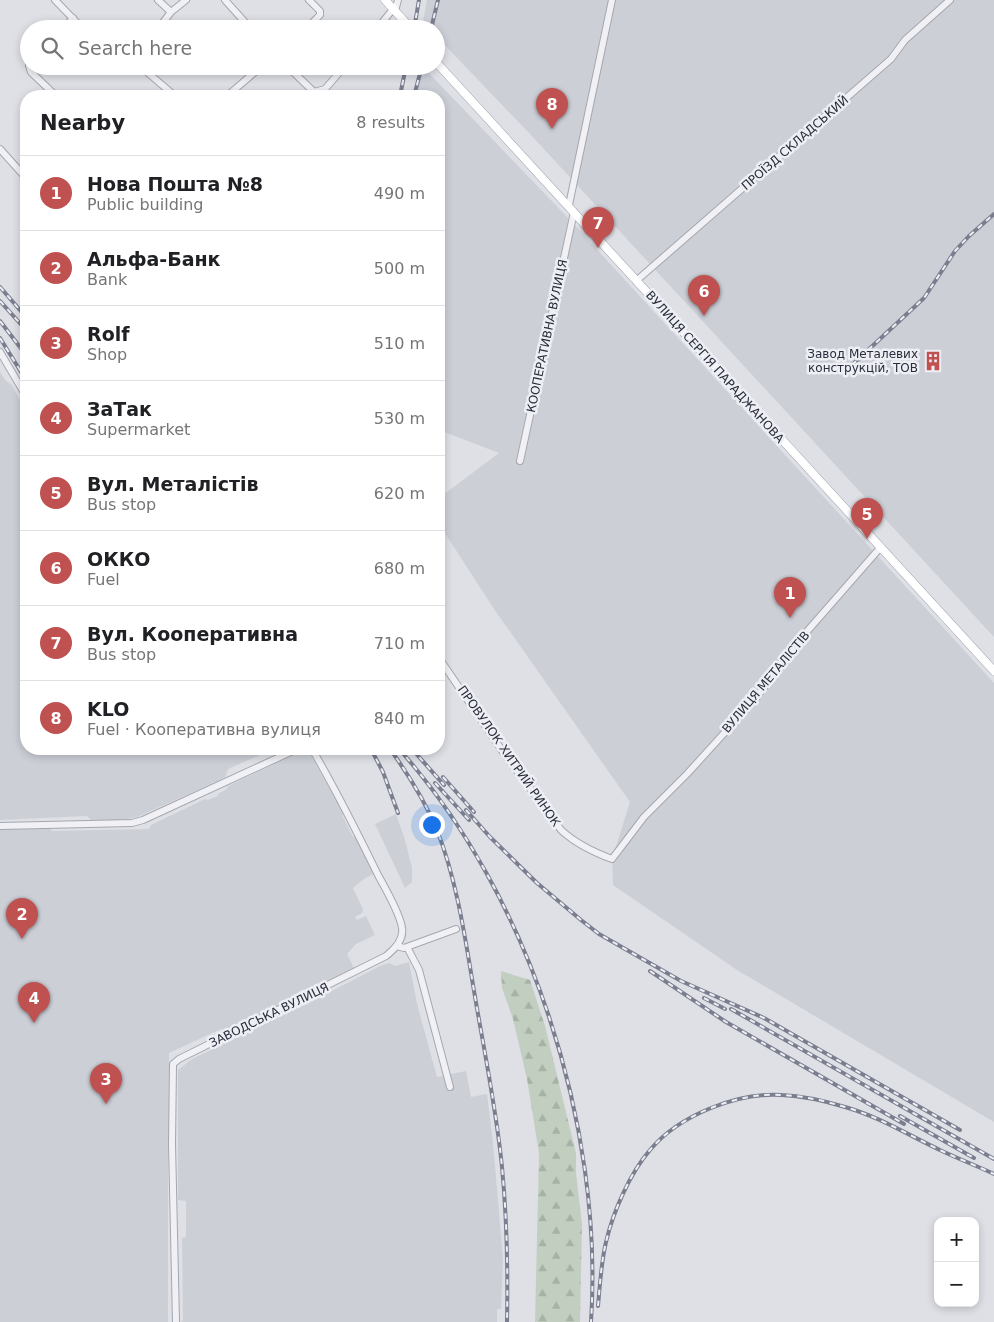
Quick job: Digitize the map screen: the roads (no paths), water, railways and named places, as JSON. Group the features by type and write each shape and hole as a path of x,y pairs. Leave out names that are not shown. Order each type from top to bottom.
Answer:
{"main road":[{"path":"385,0 402,20"},
{"name":"ВУЛИЦЯ СЕРГІЯ ПАРАДЖАНОВА","path":"445,72 994,671"}],"street":[{"path":"55,0 73,18"},
{"path":"158,0 171,12"},
{"path":"165,20 171,12 186,0"},
{"path":"225,0 243,20"},
{"path":"309,0 320,11 320,15 315,20"},
{"path":"385,20 394,10 398,0"},
{"path":"569,206 612,0"},
{"name":"ПРОЇЗД СКЛАДСЬКИЙ","path":"636,281 891,59 906,40 950,0"},
{"path":"34,75 50,90"},
{"path":"150,75 168,90"},
{"path":"234,90 252,75"},
{"path":"296,75 312,90"},
{"path":"321,90 325,89 337,75"},
{"path":"0,149 20,171"},
{"name":"КООПЕРАТИВНА ВУЛИЦЯ","path":"520,461 574,212"},
{"path":"0,352 20,386"},
{"name":"ВУЛИЦЯ МЕТАЛІСТІВ","path":"612,858 644,817 687,774 757,698 789,652 880,548"},
{"name":"ПРОВУЛОК ХИТРИЙ РИНОК","path":"445,667 503,752 561,830 573,841 597,854 612,858"},
{"path":"0,826 132,823 143,820 284,755"},
{"path":"316,755 332,782 401,924 402,936 397,946 404,948 456,929"},
{"name":"ЗАВОДСЬКА ВУЛИЦЯ","path":"176,1322 172,1144 173,1064 179,1059 386,956 397,946"},
{"path":"407,947 419,970 450,1087"}],"railway":[{"path":"416,20 419,0"},
{"path":"433,20 438,0"},
{"path":"401,90 404,75"},
{"path":"416,90 420,75"},
{"path":"852,365 924,298 955,251 994,214"},
{"path":"0,287 20,310"},
{"path":"0,301 20,323"},
{"path":"0,321 20,347"},
{"path":"0,338 20,370"},
{"path":"374,755 383,772 398,813"},
{"path":"394,755 416,788 437,830 452,875 462,921 492,1090 500,1148 506,1225 507,1322"},
{"path":"404,755 445,807 486,873 521,943 549,1017 571,1093 585,1170 592,1247 591,1322"},
{"path":"417,755 444,785"},
{"path":"443,777 474,812"},
{"path":"435,783 469,820"},
{"path":"466,810 490,837 537,883 599,934 681,981 764,1018 960,1130"},
{"path":"650,971 726,1022 904,1124"},
{"path":"704,998 725,1009"},
{"path":"731,1009 994,1159"},
{"path":"598,1306 606,1242 629,1181 643,1159 662,1137 693,1116 710,1108 747,1097 765,1095 782,1095 822,1101 858,1111 883,1121 942,1151 994,1174"},
{"path":"900,1116 974,1158"}],"place":[{"name":"KLO","path":"552,129"},
{"name":"Вул. Кооперативна","path":"598,248"},
{"name":"ОККО","path":"704,316"},
{"name":"Завод Металевих конструкцій, ТОВ","path":"933,361"},
{"name":"Вул. Металістів","path":"867,539"},
{"name":"Нова Пошта №8","path":"790,618"},
{"name":"Альфа-Банк","path":"22,939"},
{"name":"ЗаТак","path":"34,1023"},
{"name":"Rolf","path":"106,1104"}]}
